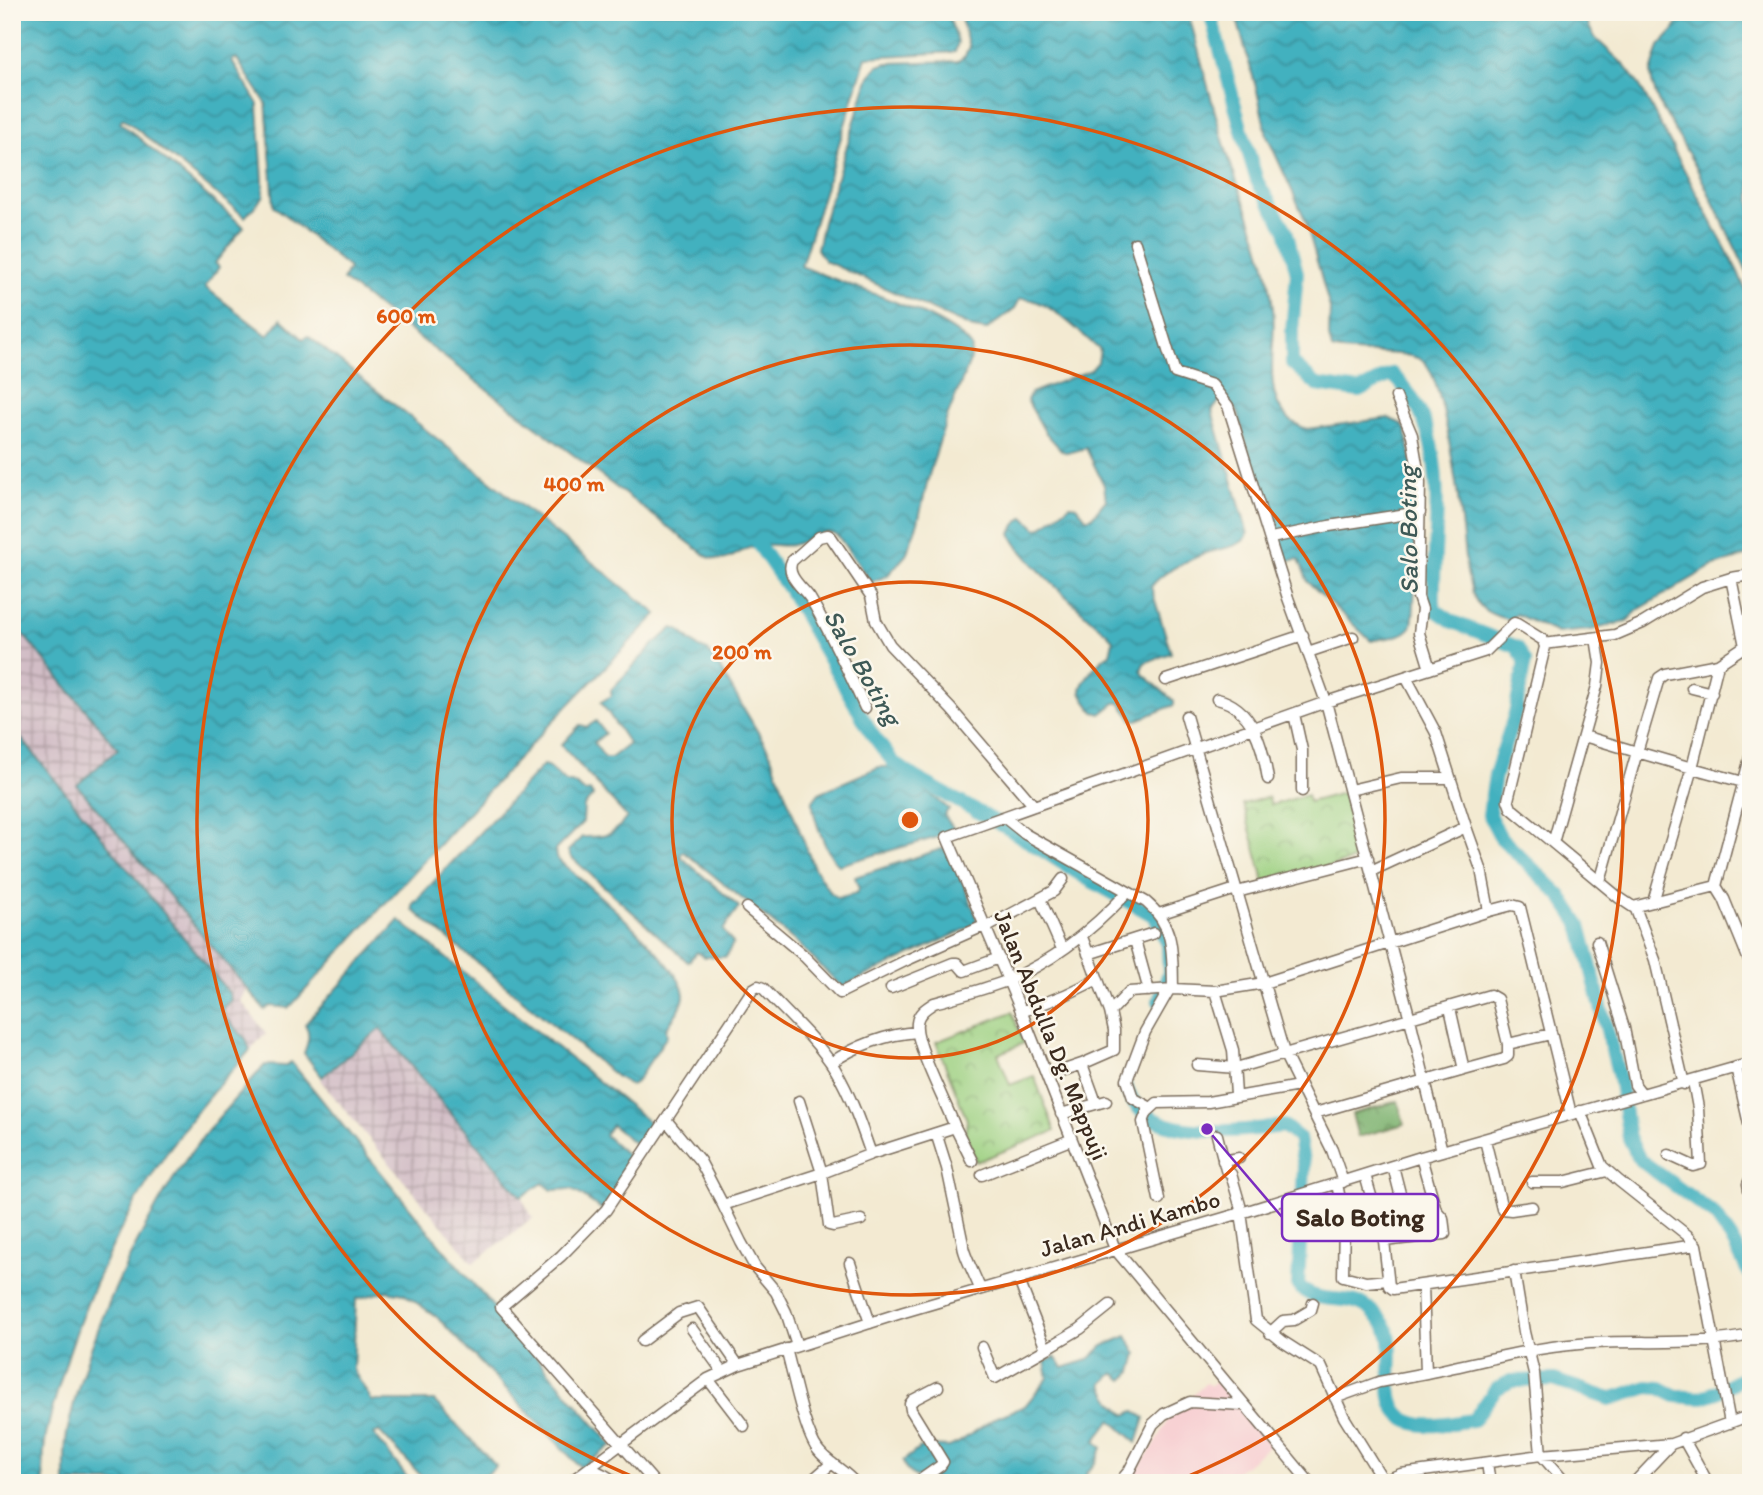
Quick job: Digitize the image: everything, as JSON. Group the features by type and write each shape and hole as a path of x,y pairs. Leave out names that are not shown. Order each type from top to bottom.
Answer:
{"street":[{"path":"1135,243 1175,373 1212,385 1228,406 1288,598 1326,702 1442,1151"},
{"path":"1396,397 1414,441 1416,470 1420,482 1418,597 1422,609 1419,633 1430,669"},
{"path":"1271,538 1420,512"},
{"path":"865,708 820,614 790,573 792,561 824,535 831,537 871,596 876,621 890,645 957,716 1034,806"},
{"path":"1004,818 1326,702 1490,649 1514,624 1522,625 1544,644 1615,635 1643,624 1702,587 1751,575"},
{"path":"1600,882 1659,678 1665,674 1718,664 1745,646 1731,578"},
{"path":"1166,680 1303,635"},
{"path":"1308,652 1353,637"},
{"path":"1553,843 1599,674 1596,638"},
{"path":"1544,644 1509,805 1516,814 1635,907 1655,960 1698,1108 1702,1160 1698,1166 1693,1166 1670,1155"},
{"path":"1653,902 1692,768 1718,664"},
{"path":"1406,677 1430,719 1480,869 1489,911"},
{"path":"1692,688 1712,693"},
{"path":"1217,699 1233,705 1255,729 1265,757 1268,779"},
{"path":"1294,714 1302,750 1302,791"},
{"path":"1186,716 1284,1054 1332,1150 1343,1211 1343,1276 1366,1282 1388,1280"},
{"path":"1584,736 1743,782"},
{"path":"1751,754 1716,886 1751,965"},
{"path":"1350,789 1401,778 1450,778"},
{"path":"1004,818 1124,896 1146,902 1159,914 1171,943 1162,990 1126,1080 1133,1098 1147,1114 1159,1199"},
{"name":"Jalan Abdulla Dg. Mappuji","path":"1004,818 947,837 986,926 1115,1249 1310,1483"},
{"path":"1371,871 1466,827"},
{"path":"1159,914 1368,858"},
{"path":"747,908 803,954 841,993 1040,900 1057,888 1063,879"},
{"path":"1635,907 1716,886"},
{"path":"972,1161 955,1127 917,1032 919,1016 934,1003 1008,980 1062,949 1082,936 1124,896"},
{"path":"1040,900 1062,949"},
{"path":"1110,1012 1126,993 1215,990 1264,982 1489,911 1512,905 1520,907 1551,1034 1575,1112 1600,1162 1607,1171 1679,1228 1696,1245 1730,1423"},
{"path":"1088,954 1154,933"},
{"path":"1047,1076 1114,1050 1110,1012 1082,936"},
{"path":"1135,940 1162,990"},
{"path":"1597,942 1623,1028 1639,1094"},
{"path":"891,988 953,963 958,964 964,971 999,958"},
{"path":"1021,1012 1098,979"},
{"path":"655,1483 501,1307 561,1256 606,1210 753,989 758,986 763,988 831,1063 850,1097 871,1154"},
{"path":"1215,990 1236,1068 1236,1095"},
{"path":"1198,1065 1236,1068 1494,995 1500,1007 1507,1044 1508,1056 1504,1059 1315,1113"},
{"path":"1450,1008 1464,1070"},
{"path":"831,1063 849,1052 894,1034 917,1032"},
{"path":"1507,1044 1551,1034"},
{"name":"Jalan Andi Kambo","path":"569,1483 708,1379 738,1364 1442,1151 1751,1063"},
{"path":"1082,1064 1094,1097"},
{"path":"1736,1068 1751,1133"},
{"path":"1147,1114 1157,1103 1196,1103 1299,1086"},
{"path":"799,1101 822,1173 829,1225 861,1220"},
{"path":"1061,1114 1106,1101"},
{"path":"666,1120 700,1161 750,1259 776,1292 786,1312 811,1438 816,1448 855,1483"},
{"path":"723,1205 955,1127"},
{"path":"936,1133 947,1168 963,1244 962,1251 980,1289"},
{"path":"1217,1135 1241,1213 1254,1315 1259,1324 1270,1333 1321,1366 1335,1398 1381,1482 1417,1471 1541,1455 1671,1444 1751,1415"},
{"path":"982,1175 1070,1140"},
{"path":"1485,1140 1502,1209 1532,1207"},
{"path":"1384,1241 1445,1234 1443,1218 1436,1210 1422,1157"},
{"path":"1223,1161 1239,1158"},
{"path":"1393,1166 1405,1213"},
{"path":"1532,1182 1563,1182 1607,1171"},
{"path":"1365,1175 1384,1241 1388,1280 1393,1289 1696,1245"},
{"path":"1751,1177 1748,1184 1751,1200"},
{"path":"1310,1192 1318,1225 1343,1228"},
{"path":"850,1263 870,1323"},
{"path":"1514,1270 1534,1378 1541,1455 1566,1483"},
{"path":"1018,1278 1046,1349"},
{"path":"1423,1285 1426,1373"},
{"path":"1270,1333 1283,1321 1294,1320 1311,1310 1313,1303"},
{"path":"982,1347 995,1378 1080,1329 1110,1305"},
{"path":"642,1340 679,1313 698,1307 738,1364"},
{"path":"692,1329 722,1371"},
{"path":"1335,1398 1385,1380 1529,1350 1583,1344 1714,1341 1751,1335"},
{"path":"708,1379 744,1426"},
{"path":"917,1482 943,1463 910,1406 913,1400 939,1387"},
{"path":"1119,1483 1129,1471 1158,1417 1190,1402 1243,1405"},
{"path":"1684,1438 1708,1483"},
{"path":"1634,1483 1671,1444"},
{"path":"809,1483 832,1463"},
{"path":"1487,1463 1490,1483"},
{"path":"591,1467 594,1471 607,1474 615,1483"}],"shaded area":[{"path":"12,621 119,749 78,786 248,988 241,1001 266,1033 250,1050 246,1039 224,1016 229,993 12,727"},
{"path":"380,1028 521,1197 533,1218 473,1263 320,1080"},
{"path":"1219,1380 1270,1445 1218,1483 1201,1483 1196,1477 1187,1483 1127,1483 1156,1443 1169,1418 1206,1383 1211,1386"}],"green space":[{"path":"1343,793 1361,858 1265,884 1243,804 1268,797 1271,805 1307,795 1309,802"},
{"path":"1012,1012 1024,1043 998,1054 1010,1085 1034,1076 1055,1131 976,1162 965,1133 967,1120 936,1042"},
{"path":"1398,1101 1404,1124 1358,1137 1352,1114"}],"water":[{"path":"12,12 947,12 958,42 955,52 866,57 801,266 918,311 959,335 972,347 970,361 947,417 918,522 906,555 887,576 871,582 838,536 827,532 792,545 752,547 723,559 708,557 343,280 349,268 274,206 266,103 236,58 232,61 258,104 264,196 245,217 123,118 120,122 244,227 215,263 219,267 205,287 268,336 281,319 303,339 308,336 657,614 550,724 289,1008 270,1006 265,1010 77,785 118,749 12,621"},
{"path":"959,12 1188,12 1220,132 1267,272 1274,325 1272,378 1280,409 1291,421 1307,429 1388,418 1402,424 1406,430 1413,472 1415,527 1413,619 1407,631 1371,641 1308,582 1299,559 1287,561 1248,451 1238,413 1224,395 1212,411 1248,534 1240,543 1203,554 1175,568 1161,576 1151,587 1171,653 1144,663 1141,670 1174,701 1174,705 1133,720 1120,703 1115,703 1101,714 1094,712 1086,702 1081,691 1084,682 1092,670 1110,654 1113,641 1036,567 1011,534 1015,525 1024,517 1037,529 1041,528 1070,505 1076,506 1086,518 1091,518 1106,500 1104,485 1086,448 1068,453 1062,451 1045,432 1027,400 1031,393 1091,370 1098,362 1100,350 1063,317 1030,299 1020,299 1015,308 986,330 973,328 825,261 817,249 869,76 878,66 886,63 958,61 965,56 969,47"},
{"path":"1235,12 1582,12 1594,37 1623,64 1640,86 1738,272 1751,303 1751,554 1711,567 1638,610 1627,621 1591,630 1557,633 1516,614 1510,620 1483,609 1474,597 1466,568 1446,423 1431,372 1422,360 1413,357 1332,349 1329,337 1330,309 1305,219 1267,136"},
{"path":"1684,12 1751,12 1751,280 1697,169 1658,101 1652,83 1651,73 1659,46 1674,30"},
{"path":"673,628 699,648 708,651 718,665 769,751 814,868 829,891 837,898 857,893 859,889 855,877 944,848 951,853 975,912 977,924 842,987 796,942 683,851 680,856 739,907 723,930 733,943 726,957 705,957 697,952 688,962 571,857 568,851 582,837 608,835 627,817 561,745 580,725 587,727 596,721 605,733 594,743 605,758 611,758 629,744 601,702 611,696 611,690 652,646"},
{"path":"12,727 229,993 231,1000 224,1007 224,1016 246,1039 250,1050 203,1104 167,1153 146,1184 111,1250 81,1319 55,1401 44,1447 44,1483 12,1483"},
{"path":"543,765 566,782 575,784 585,792 590,791 593,796 584,806 583,822 555,850 556,858 650,944 679,981 684,995 680,1008 666,1029 667,1036 636,1082 631,1085 617,1077 413,910 413,904"},
{"path":"879,767 888,767 921,787 949,809 944,815 956,832 839,865 821,835 813,801 819,793"},
{"path":"399,920 654,1126 640,1148 612,1125 605,1135 634,1161 603,1210 572,1189 552,1190 543,1183 521,1197 380,1029 322,1077 304,1053 308,1042 305,1024"},
{"path":"291,1062 440,1245 612,1445 581,1468 437,1317 404,1294 387,1291 356,1299 353,1370 372,1401 434,1401 496,1466 478,1483 428,1483 379,1431 374,1434 409,1480 406,1483 65,1483 66,1439 77,1393 112,1296 142,1233 185,1161 229,1105 265,1065 285,1066"},
{"path":"1127,1336 1137,1354 1132,1372 1123,1380 1114,1373 1102,1384 1112,1402 1126,1415 1135,1411 1145,1418 1137,1443 1111,1420 1095,1441 1102,1448 1086,1474 1090,1483 929,1483 907,1470 903,1461 919,1449 927,1446 949,1447 995,1418 1025,1406 1048,1378 1045,1362 1055,1357 1063,1368 1088,1360 1103,1346"}],"pier":[{"path":"236,60 265,104 272,195 263,104 252,88 261,103 263,113 268,195 259,104 234,62"}],"waterway":[{"name":"Salo Boting","path":"1210,12 1257,181 1286,230 1297,273 1292,363 1317,385 1359,391 1392,374 1412,398 1426,425 1433,454 1436,485 1434,609 1453,622 1517,647 1525,661 1515,714 1495,775 1489,815 1501,838 1560,895 1580,925 1619,1077 1629,1138 1640,1160 1714,1214 1731,1238 1751,1277"},
{"name":"Salo Boting","path":"758,544 789,589 872,734 893,762 916,778 1009,829 1086,878 1153,915 1168,944 1169,973 1159,1001"},
{"name":"Salo Boting","path":"1126,1087 1136,1106 1152,1118 1172,1126 1218,1131 1284,1126 1299,1138 1304,1167 1298,1286 1316,1296 1364,1305 1381,1321 1390,1339 1390,1381 1394,1407 1401,1416 1414,1423 1435,1425 1473,1420 1496,1389 1511,1381 1554,1380 1610,1399 1648,1387 1660,1388 1676,1396 1699,1398 1717,1392 1751,1373"}],"place":[{"name":"Salo Boting","path":"1207,1129"}]}
